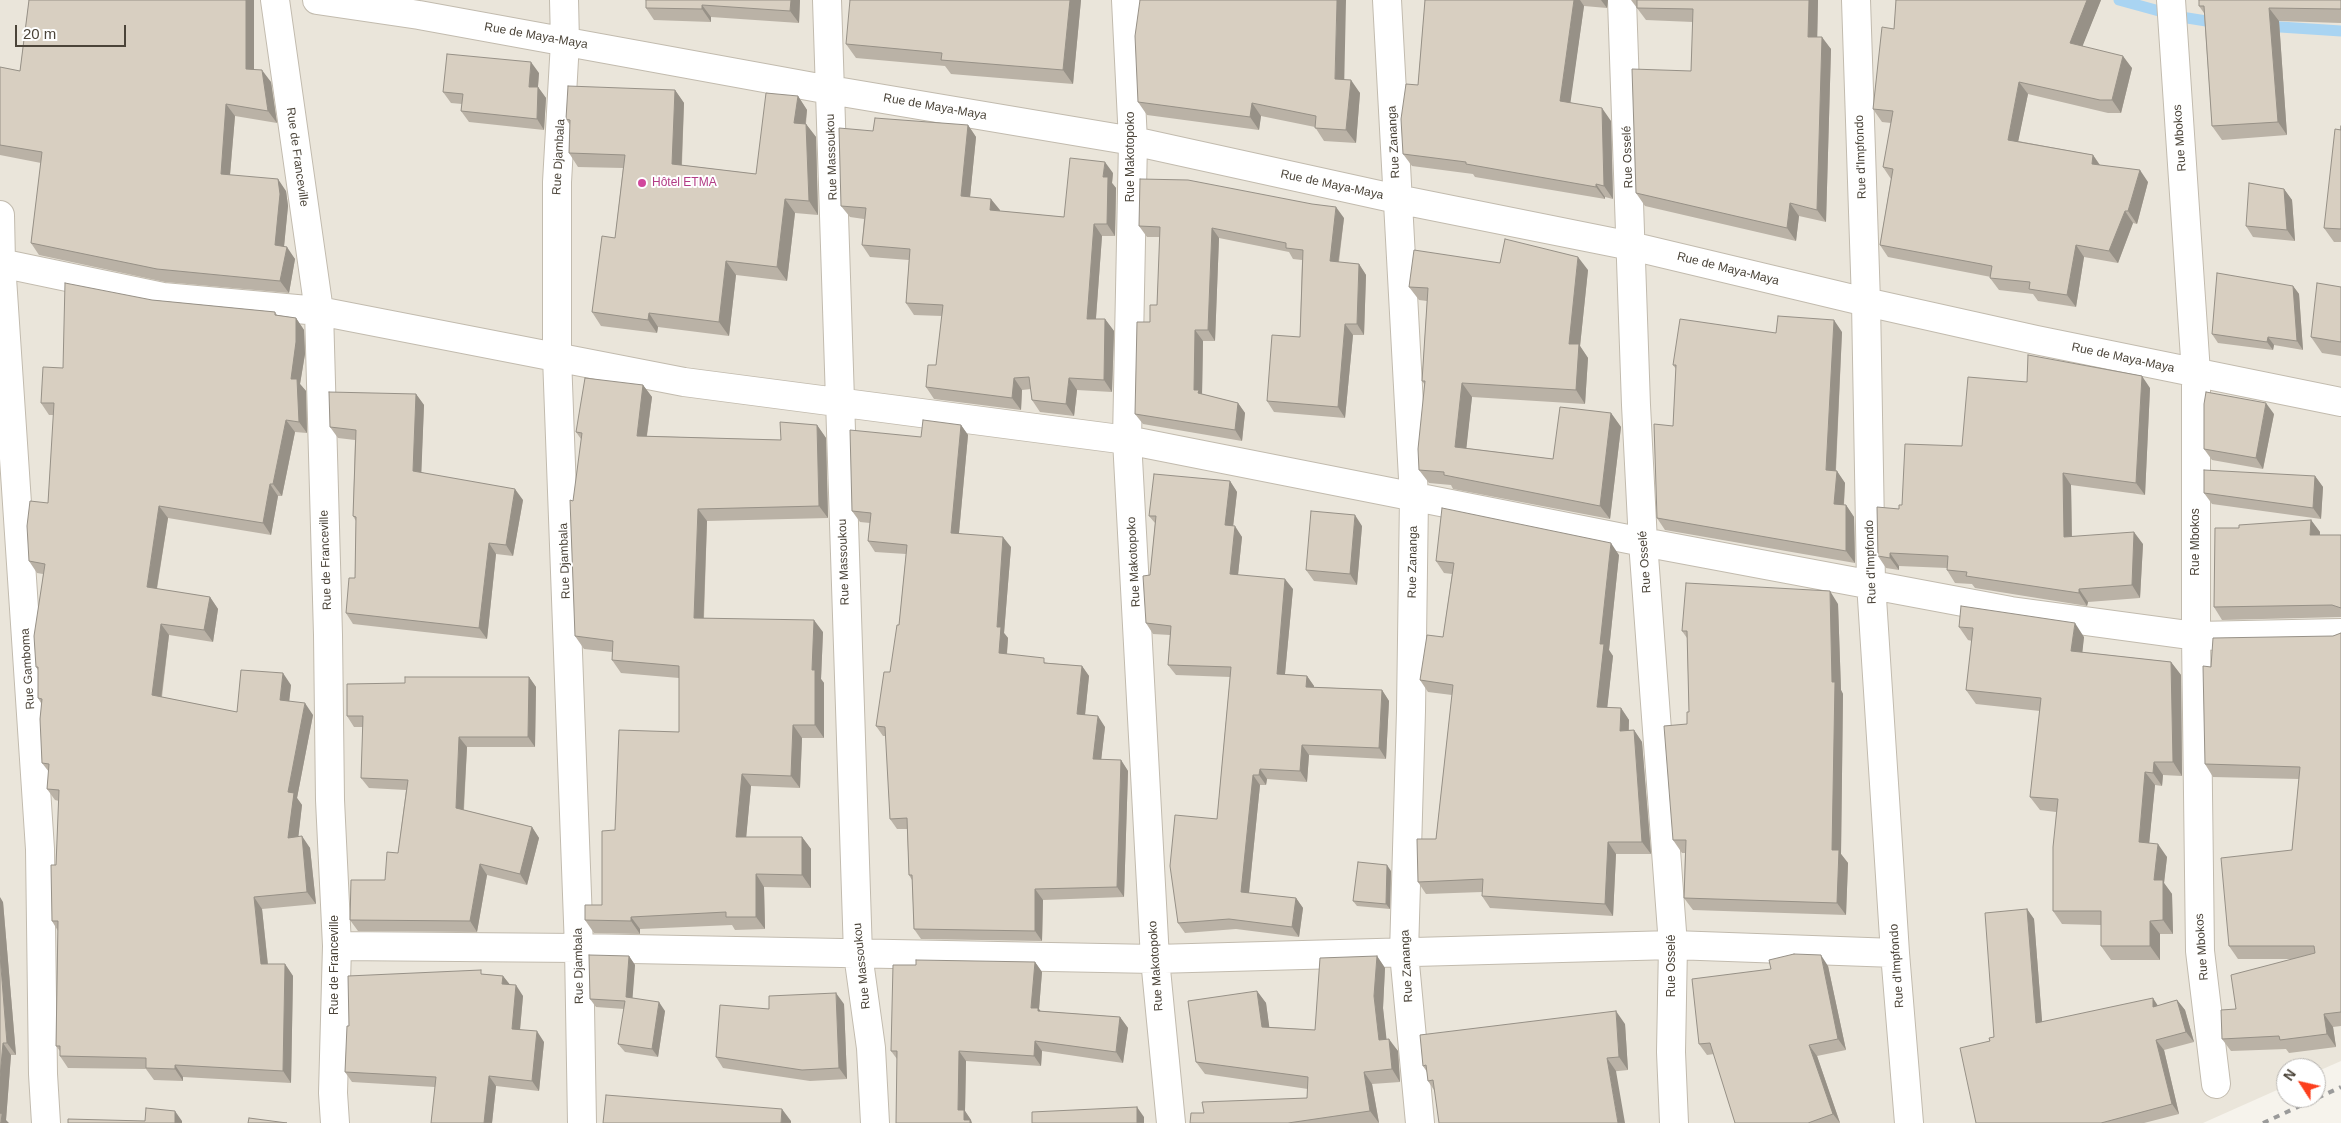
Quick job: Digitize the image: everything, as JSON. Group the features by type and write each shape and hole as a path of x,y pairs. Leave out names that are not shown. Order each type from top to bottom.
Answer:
{"street":[{"name":"Rue de Franceville","path":"275,0 319,311 328,635 330,800 337,946 333,1093 335,1123"},
{"name":"Rue de Maya-Maya","path":"317,0 419,15 830,90 1133,141 1397,199 1631,246 1866,302 2196,374 2341,402"},
{"name":"Rue Djambala","path":"564,0 565,42 557,182 557,357 579,948 582,1123"},
{"name":"Rue Massoukou","path":"827,0 858,954 871,1048 875,1123"},
{"name":"Rue Makotopoko","path":"1126,0 1133,141 1127,440 1155,959 1171,1123"},
{"name":"Rue Zananga","path":"1387,0 1414,497 1411,712 1404,953 1420,1123"},
{"name":"Rue Osselé","path":"1622,0 1636,405 1643,542 1673,945 1671,1052 1674,1123"},
{"name":"Rue d'Impfondo","path":"1856,0 1866,302 1871,584 1895,952 1909,1123"},
{"name":"Rue Mbokos","path":"2171,0 2196,374 2196,636 2200,951 2216,1084"},
{"name":"Rue Gamboma","path":"0,215 1,263 40,849 43,1064 46,1123"},
{"path":"1,263 163,297 319,311 684,382 1127,440 1643,542 2011,611 2196,636 2341,633"},
{"path":"337,946 579,948 1155,959 1673,945 1895,952"}],"shaded area":[{"path":"0,0 2341,0 2341,1061 2326,1068 2326,1058 2276,1058 2276,1090 2203,1123 0,1123"}],"building":[{"path":"29,0 246,0 246,69 262,70 268,111 226,104 221,174 278,179 280,194 275,245 287,247 280,281 157,269 31,243 42,152 0,145 0,67 20,71"},
{"path":"646,0 791,0 790,11 702,5 702,9 646,8"},
{"path":"850,0 1070,0 1063,70 941,60 942,53 846,44"},
{"path":"1140,0 1337,0 1335,79 1351,80 1346,130 1315,128 1316,116 1252,103 1250,117 1138,102 1135,36"},
{"path":"1425,0 1574,0 1560,101 1602,108 1604,186 1596,184 1596,187 1466,164 1466,162 1403,154 1401,119 1406,84 1418,85"},
{"path":"1637,0 1809,0 1808,37 1822,37 1817,210 1790,203 1787,228 1636,193 1632,69 1691,71 1693,9 1637,8"},
{"path":"1896,0 2087,0 2070,43 2123,56 2112,100 2100,100 2019,82 2008,140 2093,155 2092,164 2140,170 2128,211 2125,211 2109,251 2076,245 2067,295 2029,289 2030,282 1990,278 1992,266 1880,245 1893,169 1883,167 1893,111 1873,109 1882,27 1894,29"},
{"path":"2199,0 2341,0 2341,9 2269,8 2278,122 2212,126 2204,6 2199,6"},
{"path":"447,54 531,62 529,87 538,87 537,119 461,111 463,94 443,92"},
{"path":"568,86 675,90 672,164 756,174 766,93 798,96 794,123 806,124 809,201 785,199 777,267 726,261 719,322 649,313 648,320 592,312 602,236 615,238 625,155 569,153 570,120 566,119"},
{"path":"875,118 968,125 961,196 991,199 990,210 1064,217 1070,158 1105,162 1103,177 1108,177 1107,224 1094,224 1087,319 1105,319 1104,380 1069,378 1066,404 1032,400 1029,377 1014,378 1012,398 926,387 928,365 936,365 943,305 906,303 910,249 862,245 866,208 841,206 839,128 873,131"},
{"path":"2335,129 2341,130 2341,229 2324,228"},
{"path":"1140,179 1188,180 1336,207 1330,261 1359,264 1357,324 1345,324 1338,407 1267,401 1272,335 1300,337 1303,250 1286,248 1286,243 1212,228 1208,330 1195,330 1194,390 1199,390 1198,393 1238,403 1235,430 1135,414 1137,322 1150,322 1150,305 1157,305 1160,227 1139,226"},
{"path":"2249,183 2284,189 2287,230 2246,226"},
{"path":"1505,239 1578,257 1569,344 1579,344 1576,390 1462,383 1455,447 1553,459 1560,407 1611,413 1600,506 1444,475 1444,472 1419,470 1418,449 1425,381 1422,381 1428,288 1409,287 1414,250 1500,263"},
{"path":"2217,273 2293,286 2297,341 2268,337 2267,342 2212,334"},
{"path":"65,283 152,300 275,312 275,315 296,318 296,342 291,379 297,379 299,422 286,420 273,484 270,484 263,523 159,506 147,587 210,597 204,630 161,624 152,695 237,712 241,670 283,673 280,700 305,703 288,792 294,793 288,838 302,836 307,892 254,897 261,964 285,964 283,1071 175,1065 175,1069 146,1068 146,1058 60,1056 60,1046 56,1046 58,921 52,921 51,865 56,865 59,790 47,789 49,764 42,763 40,719 42,699 38,698 38,667 36,667 34,636 45,564 29,561 27,526 30,501 48,503 54,403 41,403 43,367 63,368"},
{"path":"2317,283 2341,287 2341,342 2311,337"},
{"path":"1778,316 1834,320 1826,470 1837,471 1834,504 1846,505 1846,551 1657,518 1654,424 1673,426 1676,365 1673,365 1680,319 1776,333"},
{"path":"2028,355 2142,376 2136,483 2063,473 2064,537 2134,532 2132,585 2079,589 2079,593 1966,576 1967,572 1947,570 1948,556 1890,553 1890,558 1878,556 1877,507 1899,509 1899,505 1902,505 1905,444 1962,446 1968,377 2027,382"},
{"path":"585,378 643,385 637,436 781,440 780,422 817,425 819,506 698,509 694,618 814,620 812,670 815,670 815,725 793,725 791,776 742,774 736,837 802,837 802,875 756,874 756,917 726,917 726,912 631,917 631,921 585,920 585,905 602,905 602,831 615,830 619,730 679,732 679,666 612,660 613,641 575,636 570,500 573,501 582,433 576,432"},
{"path":"329,392 416,394 413,471 515,489 506,545 489,543 479,628 346,613 349,578 355,578 356,517 353,516 356,430 330,427"},
{"path":"2206,392 2266,403 2256,458 2204,449 2204,404"},
{"path":"923,420 961,425 951,533 1003,537 997,627 1001,627 999,653 1044,658 1044,663 1082,666 1077,714 1098,716 1093,759 1121,760 1117,887 1035,889 1035,931 914,929 912,875 909,875 907,818 890,819 885,727 876,726 884,672 890,672 897,625 899,625 907,545 868,541 871,513 852,511 850,430 921,437"},
{"path":"2204,470 2315,476 2313,508 2204,493"},
{"path":"1154,474 1230,481 1225,525 1235,526 1230,574 1285,579 1277,674 1307,676 1306,687 1382,690 1379,748 1302,745 1300,771 1260,769 1259,775 1253,775 1241,892 1296,898 1292,927 1229,919 1178,923 1170,866 1175,815 1217,819 1231,667 1168,665 1171,626 1146,623 1143,576 1150,575 1156,516 1149,516"},
{"path":"1442,508 1611,543 1600,644 1604,644 1597,707 1621,708 1620,731 1634,730 1642,842 1608,842 1605,904 1482,896 1483,879 1418,882 1417,839 1436,839 1453,685 1420,680 1427,635 1443,637 1454,563 1436,561"},
{"path":"1311,511 1355,515 1350,574 1306,570"},
{"path":"2311,520 2310,535 2341,535 2341,608 2332,605 2214,607 2215,528 2239,528 2239,525"},
{"path":"1686,583 1830,591 1832,682 1835,682 1832,850 1839,850 1837,903 1684,898 1686,840 1673,840 1664,726 1687,724 1687,712 1689,712 1687,631 1682,631"},
{"path":"1961,606 2075,623 2071,651 2171,662 2173,762 2154,762 2153,773 2145,772 2139,842 2158,844 2154,880 2163,880 2163,920 2150,921 2150,946 2101,946 2101,911 2053,911 2053,847 2058,799 2030,797 2041,698 1966,690 1973,628 1959,627"},
{"path":"2341,633 2341,1012 2324,1014 2327,1034 2280,1040 2279,1036 2222,1039 2221,1010 2236,1009 2231,975 2315,953 2314,946 2229,946 2221,858 2292,850 2300,767 2205,764 2203,666 2211,667 2213,638 2333,636"},
{"path":"405,677 529,677 528,737 459,737 456,808 532,827 520,874 480,864 470,921 350,920 351,880 385,880 387,852 398,853 408,780 361,778 363,716 347,716 347,684 405,683"},
{"path":"1358,862 1387,865 1386,904 1353,901"},
{"path":"2027,909 2036,1023 2153,998 2153,1007 2177,1000 2186,1032 2156,1040 2172,1104 2101,1123 1976,1123 1960,1048 1990,1041 1989,1038 1994,1037 1985,913"},
{"path":"1794,954 1821,955 1838,1039 1809,1045 1833,1114 1808,1123 1735,1123 1710,1043 1699,1044 1692,979 1771,969 1769,960"},
{"path":"0,955 7,1043 3,1043 0,1077"},
{"path":"589,955 629,956 626,997 659,1002 652,1049 618,1044 625,1001 590,999"},
{"path":"1377,956 1374,996 1379,1040 1389,1039 1392,1069 1364,1072 1370,1111 1288,1123 1190,1123 1191,1113 1204,1113 1202,1102 1307,1098 1308,1077 1196,1062 1188,1001 1257,991 1262,1027 1315,1030 1320,958"},
{"path":"916,960 1035,962 1031,1008 1038,1008 1038,1011 1120,1017 1116,1052 1035,1041 1034,1056 959,1051 958,1110 964,1110 964,1120 970,1120 970,1123 896,1123 897,1051 891,1051 893,965 916,965"},
{"path":"481,970 481,974 503,976 502,984 516,985 512,1029 537,1031 532,1081 489,1076 484,1123 431,1123 436,1077 345,1072 347,1026 349,1026 348,976"},
{"path":"836,993 839,1068 802,1070 716,1057 720,1005 769,1009 769,996"},
{"path":"1616,1011 1619,1057 1607,1058 1618,1123 1439,1123 1433,1080 1428,1081 1426,1065 1423,1066 1420,1035"},
{"path":"606,1095 782,1109 781,1123 603,1123"},
{"path":"1137,1107 1137,1123 1032,1123 1032,1112"},
{"path":"146,1108 175,1111 175,1123 68,1123 68,1119 145,1121"},
{"path":"249,1118 287,1123 248,1123"}],"waterway":[{"path":"2119,0 2181,17 2219,23"},
{"path":"2265,26 2341,31"}],"railway":[{"path":"2263,1123 2341,1087"}],"place":[{"name":"Hôtel ETMA","path":"642,183"}]}
